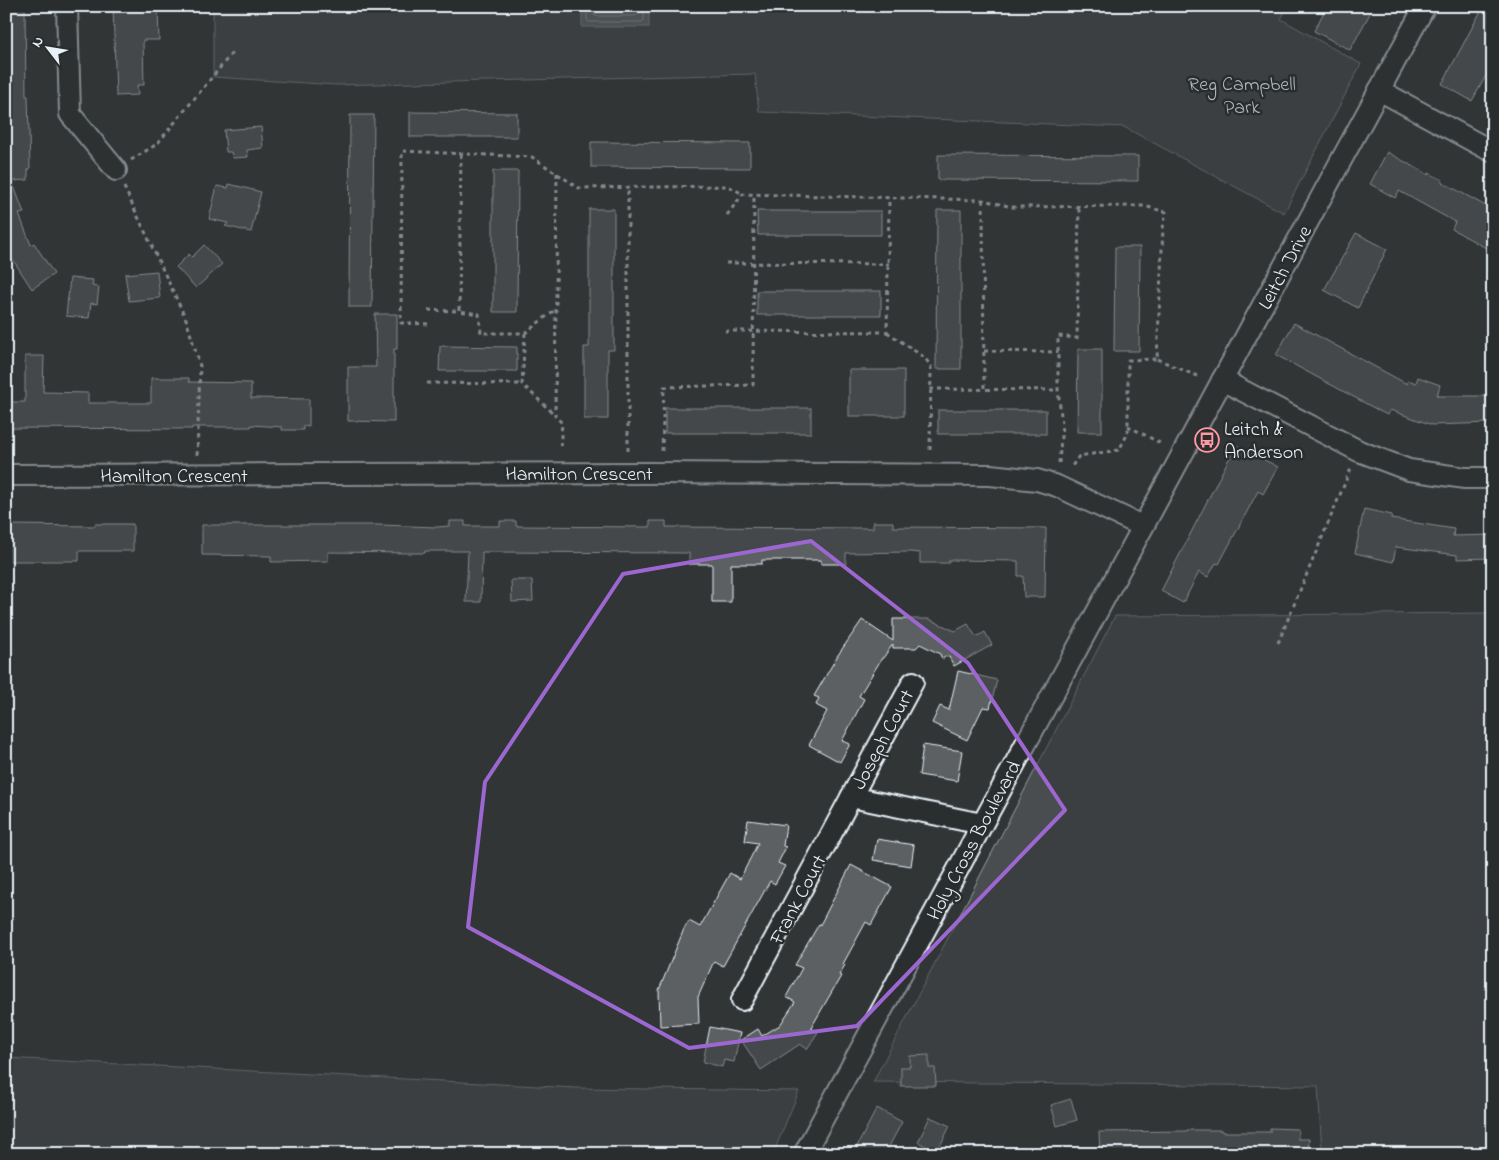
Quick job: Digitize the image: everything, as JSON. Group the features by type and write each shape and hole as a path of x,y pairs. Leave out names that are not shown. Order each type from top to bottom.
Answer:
{"street":[{"path":"67,6 70,114 116,170"},
{"name":"Leitch Drive","path":"1142,526 1425,6"},
{"path":"1379,90 1493,152"},
{"path":"1222,380 1359,451 1408,470 1465,478 1493,478"},
{"name":"Hamilton Crescent","path":"6,475 661,473 990,475 1037,480 1057,486 1142,526"},
{"name":"Holy Cross Boulevard","path":"804,1154 1142,526"},
{"name":"Joseph Court","path":"851,797 913,682"},
{"path":"851,797 982,824"},
{"name":"Frank Court","path":"742,1000 851,797"}],"path":[{"path":"197,475 200,366 186,319 116,170 156,144 232,53"},
{"path":"428,324 401,323 402,151 532,157 579,188 728,186 743,194 754,195 983,200 1012,207 1144,206 1166,212 1162,228 1157,359"},
{"path":"460,312 461,154"},
{"path":"555,416 557,173"},
{"path":"628,187 628,451"},
{"path":"727,215 743,194"},
{"path":"662,451 664,387 753,385 754,195"},
{"path":"887,332 890,199"},
{"path":"983,200 984,389"},
{"path":"1059,463 1062,424 1058,390 1058,336 1077,338 1079,206"},
{"path":"726,263 889,264"},
{"path":"428,310 479,314 481,333 525,333 556,309"},
{"path":"725,331 887,332 924,358 931,366 930,451"},
{"path":"522,384 525,333"},
{"path":"984,351 1058,352"},
{"path":"1072,466 1079,456 1119,450 1128,433 1128,360 1157,359 1197,376"},
{"path":"427,383 522,384 562,423 560,450"},
{"path":"930,389 1058,390"},
{"path":"1128,426 1160,443"},
{"path":"1278,643 1359,451"}],"highlighted area":[{"path":"811,541 968,663 1065,810 857,1026 689,1048 468,927 485,782 623,574"}],"green space":[{"name":"Reg Campbell Park","path":"213,6 1288,6 1281,19 1361,64 1284,213 1124,127 759,112 755,74 336,85 213,77"},
{"path":"1493,613 1493,1154 1322,1154 1318,1086 873,1082 1115,616"},
{"path":"6,1058 576,1088 799,1091 773,1154 6,1154"}],"water":[{"path":"582,6 649,6 649,27 582,27"}],"building":[{"path":"113,6 158,6 159,40 143,40 144,85 137,85 138,95 116,96"},
{"path":"1327,6 1374,6 1350,50 1314,31"},
{"path":"1483,7 1493,13 1493,63 1472,101 1442,84"},
{"path":"25,8 26,96 28,96 30,169 28,170 28,180 12,181 24,213 19,214 31,245 34,243 54,274 32,289 6,249 6,9"},
{"path":"410,112 517,113 517,137 410,137"},
{"path":"350,115 374,115 372,307 349,307"},
{"path":"261,127 263,148 247,150 248,157 233,158 231,152 226,152 224,130"},
{"path":"591,142 750,143 750,168 591,167"},
{"path":"1387,152 1429,175 1429,173 1443,180 1442,182 1493,210 1493,252 1452,229 1455,222 1399,191 1395,198 1370,184"},
{"path":"938,155 1138,156 1138,181 938,180"},
{"path":"493,171 518,171 517,312 493,312"},
{"path":"229,184 261,192 251,232 225,226 228,223 209,219 217,186 228,188"},
{"path":"589,209 614,209 614,350 608,350 608,419 584,419 584,347 589,347"},
{"path":"937,210 961,210 961,369 936,369"},
{"path":"757,211 881,211 881,235 758,235"},
{"path":"1356,233 1387,249 1358,308 1324,290"},
{"path":"204,245 222,264 196,288 176,267 189,254 192,257"},
{"path":"1115,247 1140,247 1139,351 1114,351"},
{"path":"157,271 160,298 129,301 125,274"},
{"path":"70,278 93,280 92,286 99,287 97,304 91,303 89,318 66,316"},
{"path":"757,291 881,291 881,315 757,315"},
{"path":"375,314 397,314 397,349 394,349 394,422 348,421 348,367 376,367"},
{"path":"1294,323 1407,384 1408,380 1416,383 1418,377 1440,385 1437,396 1493,396 1493,423 1432,425 1390,410 1387,415 1276,355"},
{"path":"440,346 517,347 517,371 439,371"},
{"path":"1078,349 1102,349 1102,432 1077,432"},
{"path":"25,356 44,356 43,392 88,393 88,403 151,403 151,378 189,378 189,382 251,383 251,398 309,399 309,427 303,426 303,430 282,430 282,427 251,425 251,427 192,427 192,429 6,428 6,402 25,402"},
{"path":"849,370 904,370 904,416 849,416"},
{"path":"665,408 811,408 811,433 665,433"},
{"path":"938,410 1046,410 1046,434 938,434"},
{"path":"1236,445 1278,467 1263,494 1258,491 1219,564 1216,563 1208,577 1199,572 1183,603 1161,591"},
{"path":"1364,509 1392,515 1391,519 1454,529 1453,536 1493,535 1493,558 1457,559 1457,555 1396,547 1393,562 1355,553"},
{"path":"450,521 465,521 465,526 500,526 500,521 516,521 516,526 650,527 650,521 666,521 666,527 873,528 873,522 893,522 893,527 1046,528 1045,597 1024,597 1023,576 1018,576 1018,561 949,560 949,563 920,563 920,553 910,552 846,553 846,564 821,564 821,560 762,560 762,564 731,564 731,602 712,602 712,564 689,564 689,553 482,552 481,602 466,602 468,551 425,551 425,553 328,552 328,561 271,562 271,556 202,555 202,525 380,525 437,527 450,526"},
{"path":"95,524 133,524 133,551 79,551 79,561 9,561 10,525 95,526"},
{"path":"511,580 532,580 533,601 512,602"},
{"path":"893,619 929,619 955,631 968,624 976,637 985,632 992,645 954,666 948,655 942,659 940,654 920,644 916,648 893,648 893,644 882,658 859,696 864,699 842,741 850,744 840,762 809,745 827,711 816,705 819,698 814,696 838,655 862,620 893,641"},
{"path":"958,671 997,680 990,708 983,707 967,740 932,723 940,706 949,710"},
{"path":"923,745 962,751 957,781 919,775"},
{"path":"748,820 786,825 783,846 786,847 778,863 785,866 775,884 770,881 723,966 714,961 698,997 699,1024 660,1026 659,990 684,929 689,921 700,927 730,873 740,879 758,843 745,841"},
{"path":"877,839 914,845 911,866 873,860"},
{"path":"851,865 892,887 871,925 866,922 843,964 845,965 839,975 841,976 811,1028 818,1032 807,1049 800,1044 761,1070 741,1040 758,1029 762,1036 780,1025 795,1002 786,997 802,968 795,965 820,925"},
{"path":"710,1027 740,1033 734,1062 724,1060 722,1067 703,1062"},
{"path":"929,1055 929,1068 935,1068 936,1086 901,1086 901,1067 910,1067 910,1056"},
{"path":"1071,1099 1077,1120 1057,1126 1051,1105"},
{"path":"877,1108 902,1122 885,1154 853,1154"},
{"path":"930,1117 950,1126 937,1152 918,1142"},
{"path":"1270,1128 1298,1129 1298,1139 1309,1139 1308,1154 1100,1154 1099,1132 1222,1130 1222,1132 1270,1132"}],"place":[{"name":"Leitch & Anderson","path":"1207,440"}]}
